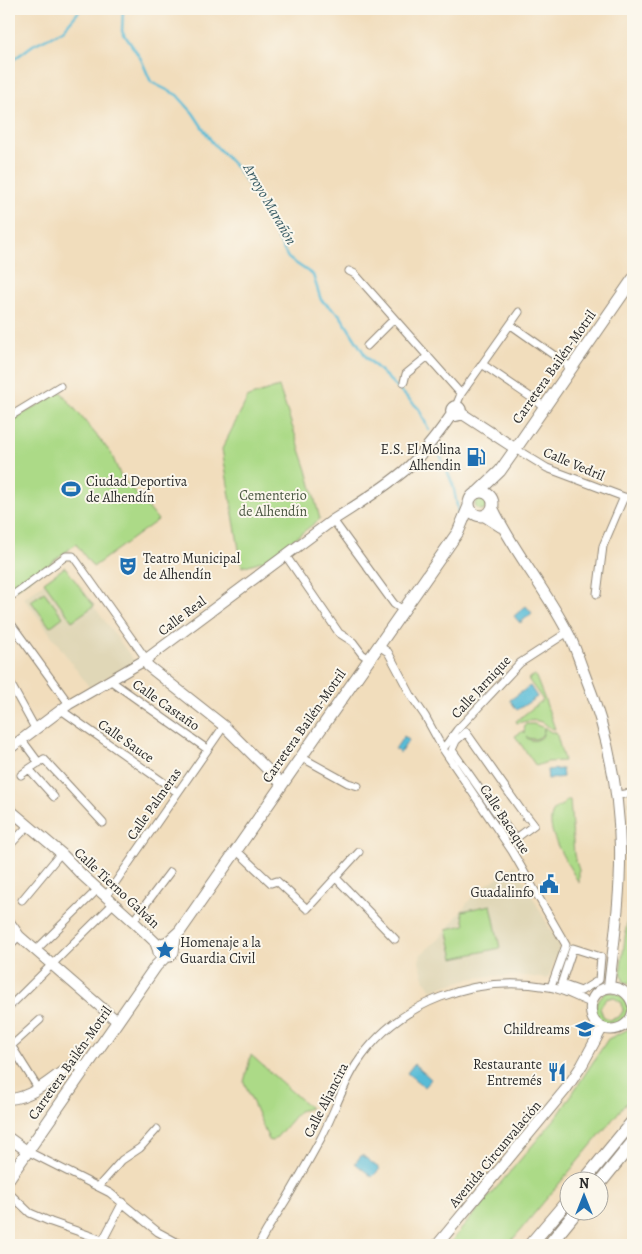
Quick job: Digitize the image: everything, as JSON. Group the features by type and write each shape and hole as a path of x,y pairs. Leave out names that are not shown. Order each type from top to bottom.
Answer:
{"highway":[{"path":"591,1172 633,1121"},
{"path":"609,1172 633,1142"},
{"path":"530,1245 560,1210"},
{"path":"549,1245 568,1222"}],"main road":[{"name":"Carretera Bailén-Motril","path":"9,1178 31,1153 84,1070 156,966 164,947 236,850 458,532 469,506 471,496 478,492 500,471 633,279"},
{"name":"Carretera Bailén-Motril","path":"458,532 487,509 500,471"},
{"path":"469,506 472,513 487,509 486,493 478,492"}],"street":[{"path":"349,271 355,274 461,394"},
{"path":"516,449 456,411 461,394 519,312"},
{"path":"367,346 394,319"},
{"path":"511,325 572,368"},
{"path":"404,382 406,374 428,356"},
{"path":"482,364 545,407"},
{"path":"9,417 60,386"},
{"name":"Calle Real","path":"9,750 65,707 145,660 333,520 404,470 456,411"},
{"name":"Calle Vedril","path":"516,449 547,468 624,497 633,498"},
{"path":"597,594 603,546 624,497"},
{"path":"487,509 546,594 568,632 603,725 610,756 620,833 618,912 609,987"},
{"path":"333,520 394,604 404,610"},
{"path":"9,598 66,556 72,556 142,653 148,666 224,726 282,784"},
{"path":"286,556 338,633 353,642 362,654 369,659"},
{"name":"Calle Sauce","path":"9,621 65,707 177,792"},
{"name":"Calle Jarnique","path":"443,749 457,730 520,663 568,632"},
{"name":"Calle Bacaque","path":"379,646 388,652 443,749 512,851 566,945 552,987"},
{"path":"9,680 36,730"},
{"name":"Calle Castaño","path":"111,681 207,749"},
{"name":"Calle Palmeras","path":"106,896 224,726"},
{"path":"466,732 534,826 515,839 452,750 456,741 466,732"},
{"path":"22,740 39,762"},
{"path":"301,757 348,783 358,786"},
{"path":"22,775 44,759 103,823"},
{"path":"29,769 54,797"},
{"path":"616,795 633,793"},
{"name":"Calle Tierno Galván","path":"9,809 61,853 81,874 164,947"},
{"path":"9,846 29,825"},
{"path":"236,850 271,882 278,881 306,909 359,852"},
{"name":"Calle Tierno Galván","path":"22,900 61,853"},
{"path":"133,921 170,872"},
{"path":"336,878 395,939"},
{"path":"36,950 95,892"},
{"path":"9,1007 111,906"},
{"path":"9,922 19,936 117,1021"},
{"path":"9,946 19,936"},
{"path":"573,948 601,957 599,980 581,991 561,984 573,948"},
{"name":"Calle Aljancira","path":"259,1245 331,1119 356,1065 379,1038 410,1012 434,999 471,987 504,983 552,987 591,1003"},
{"path":"632,1000 622,989 609,987 598,993 591,1003 591,1015 597,1025 608,1030 620,1029 630,1021 633,1012"},
{"path":"38,1088 10,1045 40,1020"},
{"name":"Avenida Circunvalación","path":"438,1245 566,1089 602,1028"},
{"path":"9,1099 23,1097 71,1064 79,1065 84,1070"},
{"path":"98,1187 122,1160 140,1148 158,1129"},
{"path":"9,1138 31,1153 123,1202 158,1232 182,1245"},
{"path":"9,1193 30,1213 117,1245"},
{"path":"103,1240 123,1202"}],"shaded area":[{"path":"65,567 135,662 89,687 24,598"},
{"path":"515,865 560,947 548,979 526,976 489,976 468,979 431,990 425,981 419,961 421,954 439,939 475,893"}],"green space":[{"name":"Cementerio de Alhendín","path":"279,387 307,470 320,519 277,552 278,556 242,567 222,449 248,397"},
{"name":"Ciudad Deportiva de Alhendín","path":"61,392 111,453 121,477 158,520 93,567 76,544 15,590 9,581 9,422"},
{"path":"483,498 486,499 486,509 479,510 476,509 475,502 476,499"},
{"path":"65,567 94,606 72,621 44,582"},
{"path":"44,592 63,617 50,627 31,601"},
{"path":"535,675 555,729 538,721 517,723 516,721 543,700 528,679"},
{"path":"525,724 534,724 544,728 540,737 532,739 526,737 528,739 536,740 542,737 545,728 551,732 556,732 564,761 547,762 536,766 515,736 523,731 524,733"},
{"path":"633,799 633,984 624,982 621,969 630,890 632,837 630,800"},
{"path":"567,800 570,800 574,855 579,870 579,883 554,838 552,828 553,812"},
{"path":"491,905 500,948 454,958 447,929 465,925 462,911"},
{"path":"608,992 621,996 628,1007 628,1013 624,1018 612,1025 600,1021 596,1015 596,1003 603,994","holes":["613,997 622,1003 623,1011 619,1017 609,1020 603,1016 600,1008 606,999"]},
{"path":"633,1027 633,1095 569,1172 560,1172 560,1183 508,1245 448,1245 559,1114 608,1039"},
{"path":"251,1055 310,1108 299,1111 272,1141 269,1140 244,1082"}],"water":[{"path":"526,606 532,613 520,623 514,616"},
{"path":"530,686 537,697 517,710 510,700"},
{"path":"404,736 409,740 400,753 395,749"},
{"path":"562,769 563,777 548,779 547,770"},
{"path":"414,1064 431,1079 424,1087 407,1073"},
{"path":"362,1155 380,1169 372,1177 355,1163"}],"waterway":[{"path":"9,63 33,45 63,30 81,9"},
{"name":"Arroyo Marañón","path":"122,9 122,31 141,59 151,82 177,95 193,113 212,142 236,167 253,191 288,258 313,275 321,300 340,315 367,358 419,409 429,430"},
{"name":"Arroyo Marañón","path":"435,443 453,485 459,516"}],"place":[{"name":"E.S. El Molina Alhendin","path":"476,457"},
{"name":"Ciudad Deportiva de Alhendín","path":"71,489"},
{"name":"Teatro Municipal de Alhendín","path":"128,566"},
{"name":"Centro Guadalinfo","path":"549,884"},
{"name":"Homenaje a la Guardia Civil","path":"165,950"},
{"name":"Childreams","path":"585,1029"},
{"name":"Restaurante Entremés","path":"557,1072"}]}
